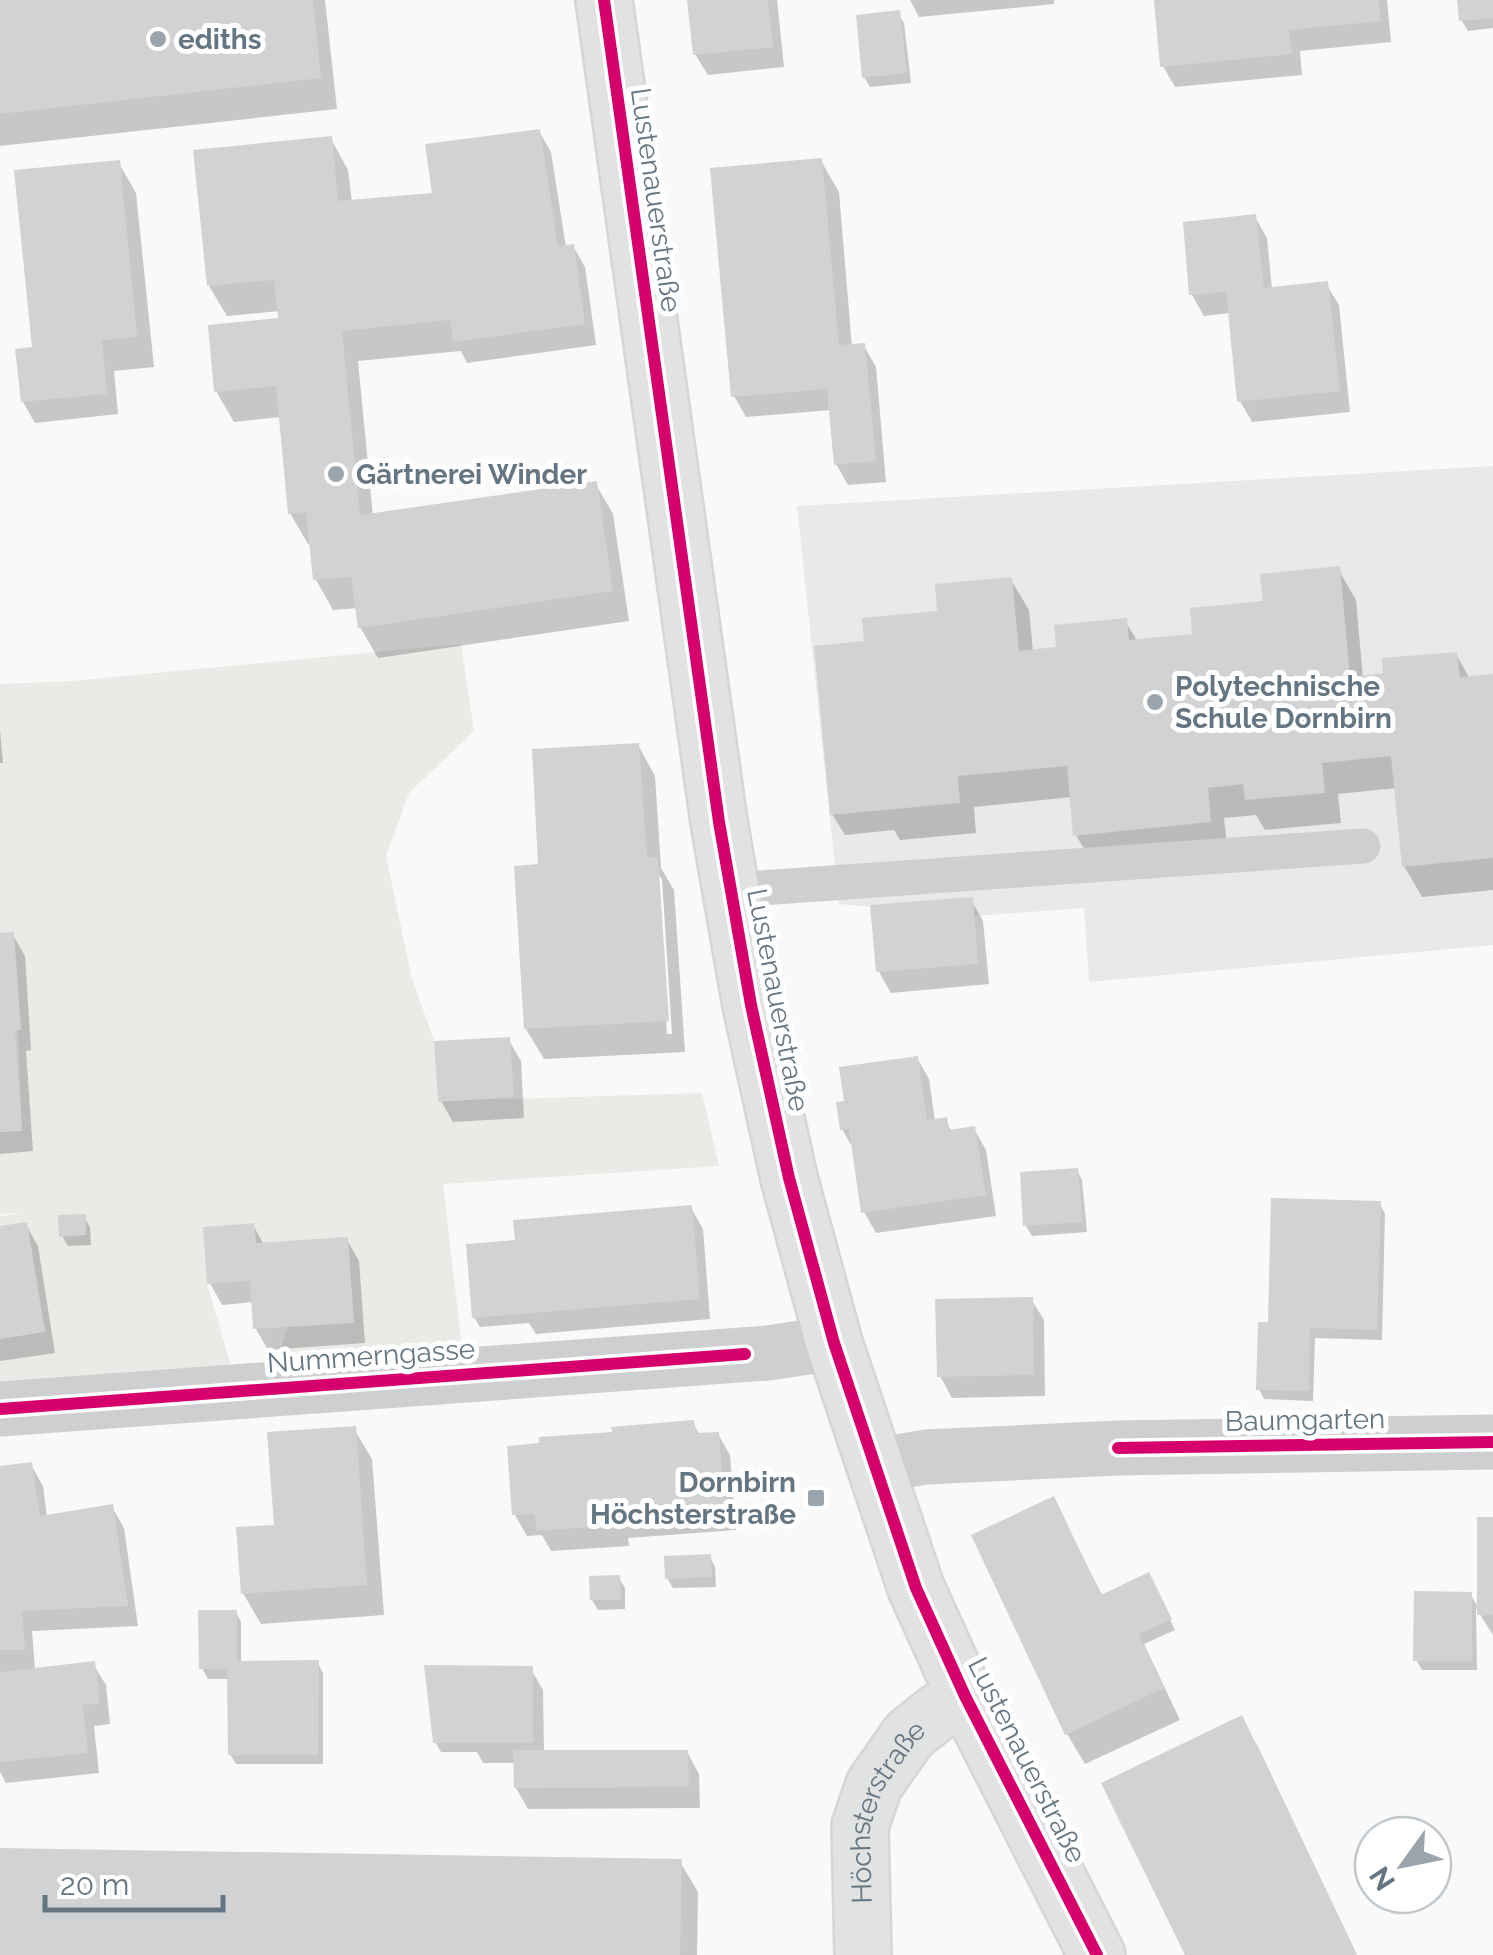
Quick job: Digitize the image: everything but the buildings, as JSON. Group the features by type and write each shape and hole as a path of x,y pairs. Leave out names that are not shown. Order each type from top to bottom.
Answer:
{"main road":[{"name":"Lustenauerstraße","path":"604,0 698,690 772,1101 834,1343 916,1588 965,1696 1097,1955"},
{"name":"Höchsterstraße","path":"863,1955 860,1826 874,1785 909,1735 965,1696"}],"street":[{"name":"Nummerngasse","path":"0,1409 768,1353 834,1343"},
{"name":"Baumgarten","path":"874,1466 926,1458 1118,1448 1493,1442"}],"lane":[{"name":"Lustenauerstraße","path":"731,890 1363,846"}],"shaded area":[{"name":"Polytechnische Schule Dornbirn","path":"1493,466 1493,945 1089,982 1084,908 974,916 839,904 797,506"},
{"path":"461,644 474,731 409,793 386,856 411,975 434,1041 438,1101 702,1093 719,1166 443,1184 462,1348 276,1361 288,1327 354,1322 348,1238 256,1243 254,1223 204,1227 207,1284 232,1369 0,1386 0,1339 45,1331 27,1223 0,1226 0,1216 24,1213 0,1214 0,1132 22,1130 14,933 0,933 0,684 72,681"}],"cycle path":[{"path":"604,0 719,822 751,1005 789,1178 834,1343 916,1588 965,1696 1097,1955"},
{"path":"0,1409 745,1354"},
{"path":"1118,1448 1493,1442"}],"place":[{"name":"ediths","path":"158,39"},
{"name":"Gärtnerei Winder","path":"336,474"},
{"name":"Polytechnische Schule Dornbirn","path":"1155,702"},
{"name":"Dornbirn Höchsterstraße","path":"816,1498"}]}
